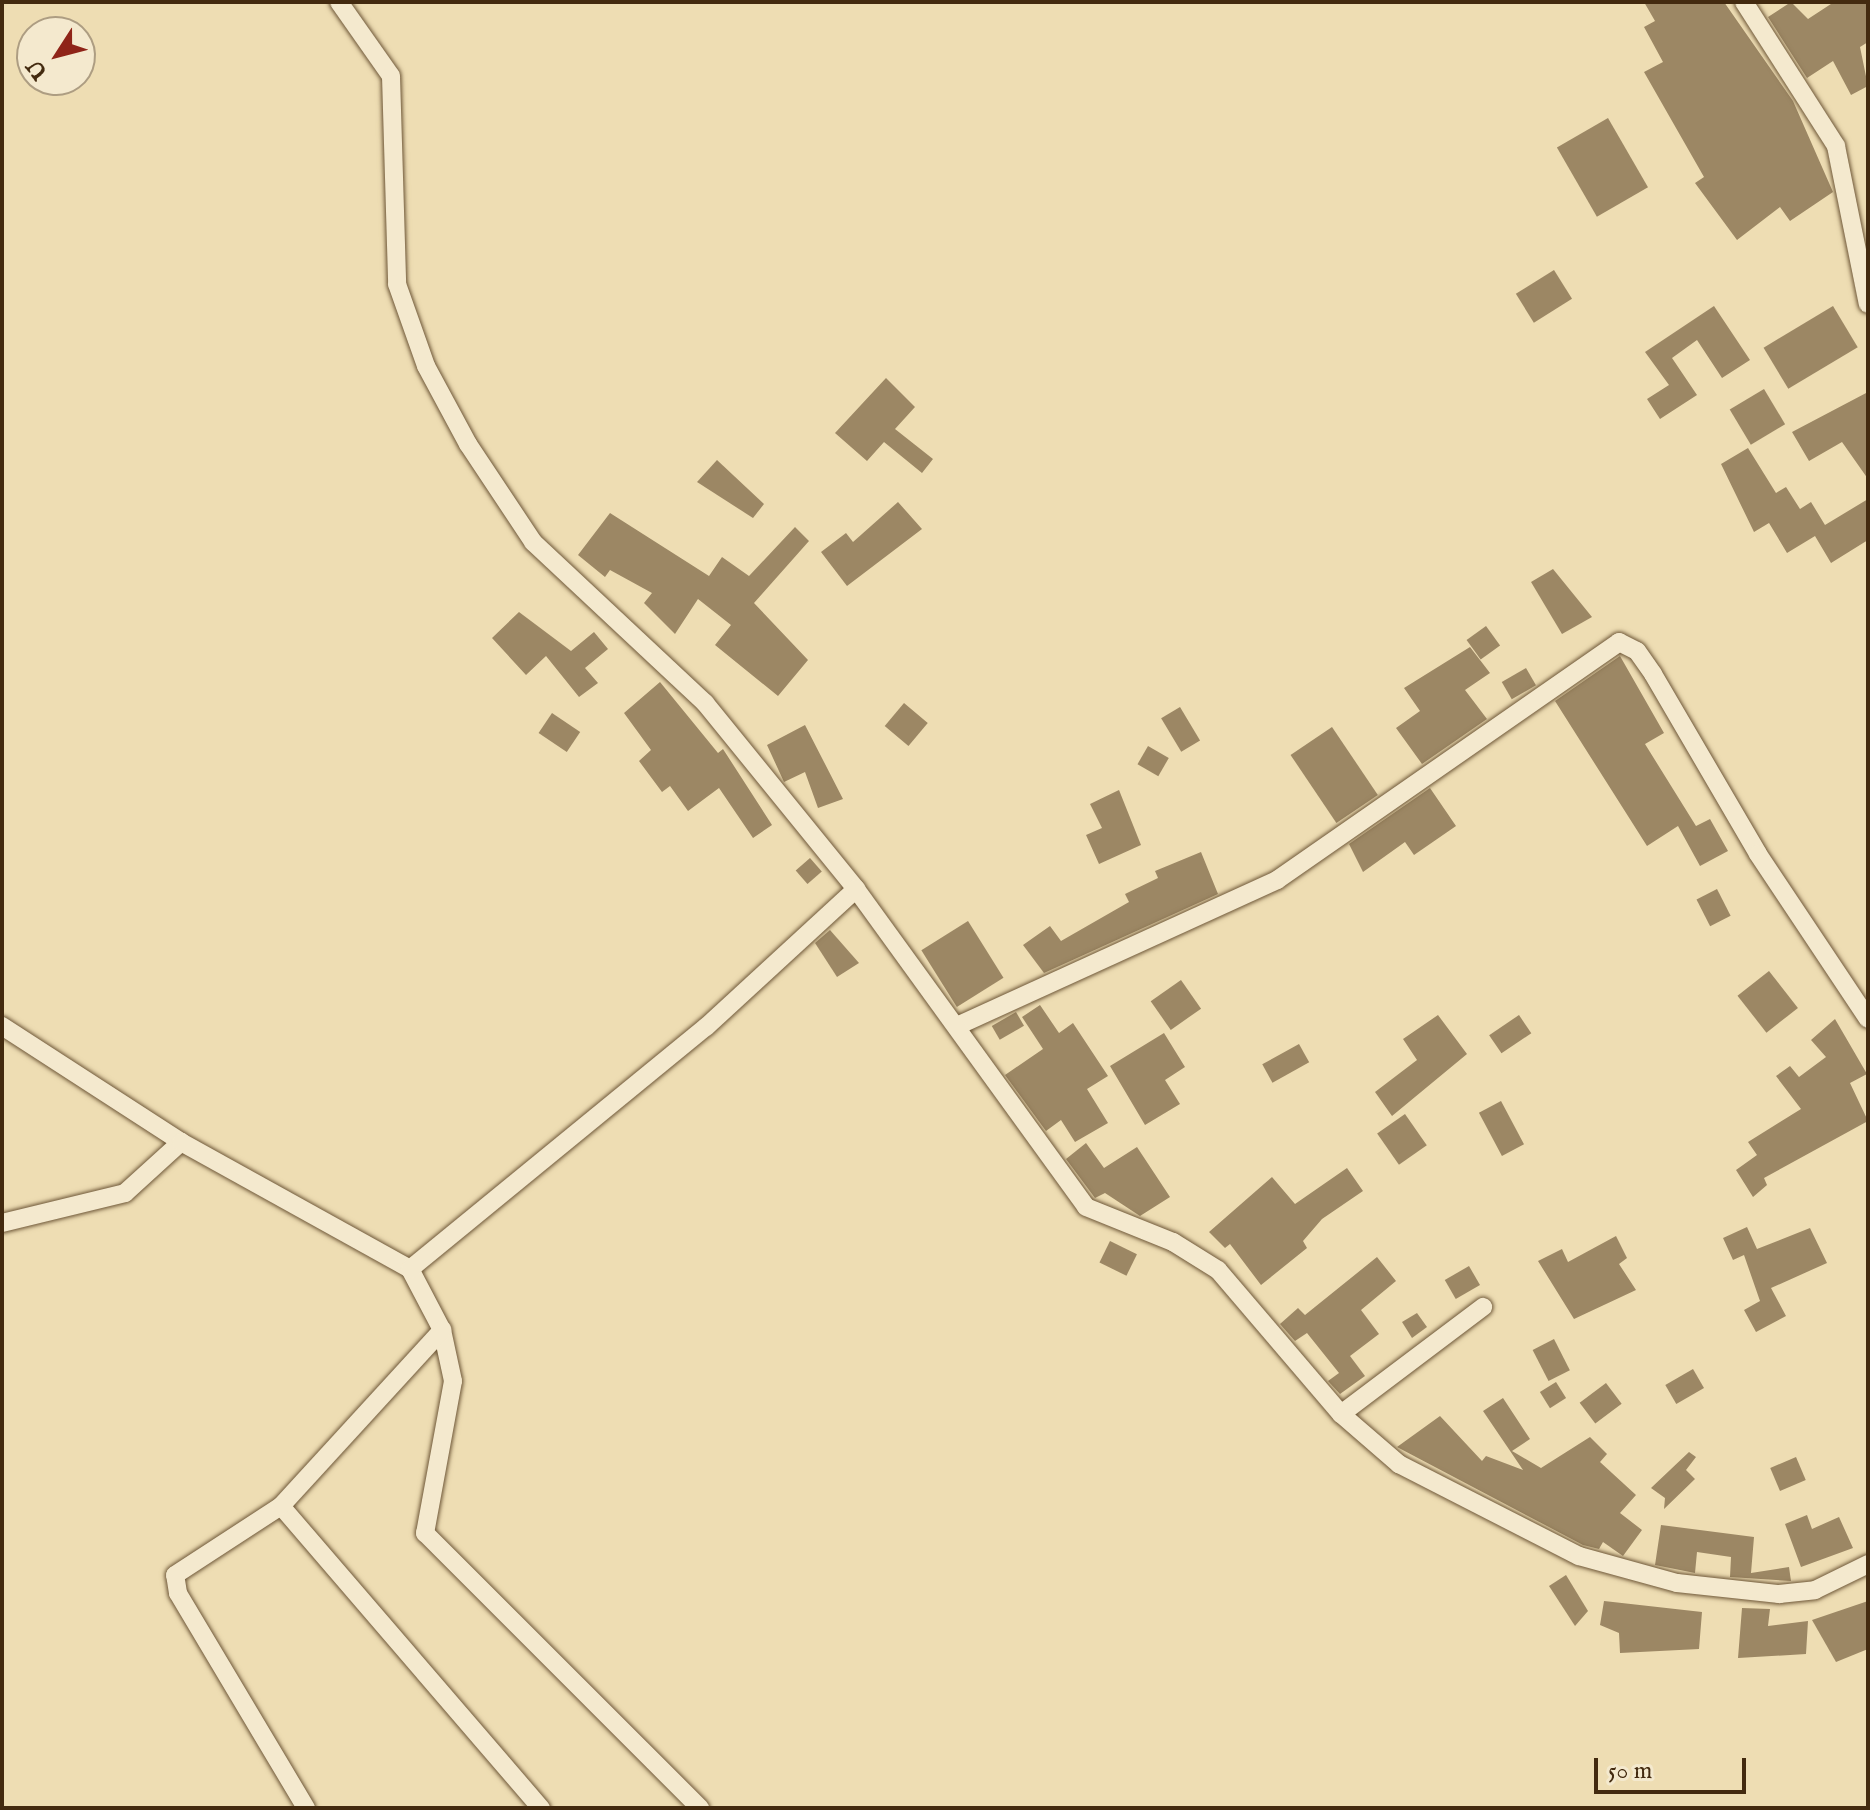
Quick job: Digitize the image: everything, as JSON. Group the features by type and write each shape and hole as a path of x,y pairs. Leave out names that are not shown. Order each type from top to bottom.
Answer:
{"street":[{"path":"339,2 391,76 397,284 411,333 468,444 533,542 698,695 856,889 1086,1207 1173,1242 1218,1270 1341,1414 1427,1481 1604,1564 1733,1593 1779,1594 1815,1590 1868,1564"},
{"path":"1744,2 1836,146 1868,304"},
{"path":"957,1026 1277,880 1619,642 1637,651 1653,674 1758,854 1868,1019"},
{"path":"410,1269 706,1027 856,889"},
{"path":"2,1026 181,1142 410,1269 442,1330 452,1408 425,1533 700,1808"},
{"path":"2,1223 125,1193 181,1142"},
{"path":"1341,1414 1483,1307"},
{"path":"306,1808 174,1585 189,1561 281,1506 442,1330"},
{"path":"281,1506 541,1808"}],"building":[{"path":"1644,2 1724,2 1793,101 1833,192 1790,221 1780,207 1737,240 1695,183 1704,177 1644,72 1663,62 1644,27 1655,21"},
{"path":"1791,2 1808,19 1834,2 1868,2 1868,42 1860,47 1868,86 1851,95 1833,61 1807,78 1768,17"},
{"path":"1608,118 1648,187 1597,217 1557,148"},
{"path":"1554,270 1572,299 1534,323 1516,294"},
{"path":"1714,306 1750,360 1722,378 1697,340 1672,358 1697,395 1660,419 1647,399 1669,385 1645,352"},
{"path":"1833,306 1858,347 1788,389 1764,348"},
{"path":"886,378 915,407 895,429 933,459 922,473 884,442 867,461 835,433"},
{"path":"1764,389 1785,424 1751,445 1730,410"},
{"path":"1868,392 1868,479 1842,442 1809,461 1792,432"},
{"path":"1748,448 1776,493 1786,487 1800,509 1811,502 1825,525 1868,499 1868,540 1831,563 1815,536 1787,553 1769,523 1754,532 1721,464"},
{"path":"717,460 764,504 753,518 697,482"},
{"path":"898,502 922,529 847,586 821,552 846,533 853,542"},
{"path":"610,513 709,576 722,557 749,576 795,527 809,541 754,603 808,660 778,696 715,645 731,625 698,599 675,634 644,603 652,593 610,570 605,577 578,555"},
{"path":"1553,569 1592,617 1562,634 1531,582"},
{"path":"519,612 571,651 594,632 608,649 585,668 598,683 579,697 546,656 526,675 492,638"},
{"path":"1486,626 1500,645 1481,660 1467,640"},
{"path":"1470,647 1490,673 1465,690 1487,719 1422,764 1396,728 1420,711 1404,688"},
{"path":"1620,656 1664,733 1645,744 1696,826 1710,819 1728,851 1700,866 1678,826 1647,846 1555,701"},
{"path":"1526,668 1536,685 1512,699 1502,682"},
{"path":"660,682 718,753 723,749 772,825 753,838 719,788 688,811 670,786 662,792 639,761 651,750 624,713"},
{"path":"904,703 928,723 908,746 885,726"},
{"path":"1180,707 1200,740 1181,752 1161,718"},
{"path":"552,713 580,732 567,752 539,733"},
{"path":"805,725 843,799 818,808 805,772 784,782 767,745"},
{"path":"1332,727 1378,795 1336,823 1291,755"},
{"path":"1148,746 1169,758 1158,776 1138,764"},
{"path":"1430,788 1456,826 1414,855 1405,842 1363,872 1349,844"},
{"path":"1119,790 1141,845 1099,864 1086,835 1102,828 1090,804"},
{"path":"1201,852 1218,894 1044,973 1023,945 1050,926 1061,941 1129,902 1125,894 1158,878 1155,871"},
{"path":"810,858 822,872 807,884 796,870"},
{"path":"1717,889 1731,916 1710,926 1697,899"},
{"path":"968,921 1004,978 957,1007 921,950"},
{"path":"830,930 859,963 837,977 815,943"},
{"path":"1769,971 1798,1008 1766,1033 1737,996"},
{"path":"1181,980 1201,1009 1171,1030 1151,1001"},
{"path":"1040,1005 1059,1033 1073,1023 1108,1076 1087,1089 1108,1123 1075,1142 1061,1120 1046,1131 1005,1075 1043,1049 1022,1017"},
{"path":"1016,1012 1024,1026 1000,1040 992,1026"},
{"path":"1438,1015 1467,1054 1392,1116 1375,1092 1417,1060 1403,1039"},
{"path":"1519,1015 1531,1033 1501,1053 1489,1035"},
{"path":"1835,1019 1867,1074 1850,1083 1868,1121 1764,1178 1767,1185 1753,1197 1736,1170 1757,1155 1748,1142 1801,1109 1776,1076 1790,1066 1799,1077 1826,1057 1811,1040"},
{"path":"1164,1033 1185,1067 1165,1080 1180,1104 1145,1125 1110,1066"},
{"path":"1299,1044 1309,1062 1272,1083 1262,1064"},
{"path":"1501,1101 1524,1144 1502,1156 1479,1113"},
{"path":"1405,1114 1427,1145 1399,1165 1377,1134"},
{"path":"1086,1143 1104,1168 1137,1147 1170,1197 1140,1216 1105,1193 1095,1198 1066,1159"},
{"path":"1347,1168 1363,1191 1322,1219 1303,1241 1307,1248 1261,1285 1230,1244 1225,1248 1209,1232 1272,1177 1295,1204"},
{"path":"1747,1227 1757,1249 1810,1228 1827,1263 1771,1288 1786,1316 1756,1332 1744,1310 1760,1301 1744,1255 1733,1260 1723,1238"},
{"path":"1616,1236 1627,1258 1619,1264 1636,1290 1574,1319 1538,1261 1562,1249 1568,1262"},
{"path":"1110,1241 1137,1254 1126,1276 1099,1263"},
{"path":"1377,1257 1396,1281 1361,1310 1379,1334 1350,1356 1365,1376 1340,1394 1328,1381 1339,1373 1307,1333 1295,1341 1280,1324 1298,1308 1305,1315"},
{"path":"1469,1266 1480,1285 1456,1299 1445,1280"},
{"path":"1417,1313 1427,1327 1412,1338 1402,1322"},
{"path":"1554,1339 1570,1370 1549,1381 1533,1350"},
{"path":"1693,1369 1704,1388 1676,1404 1665,1385"},
{"path":"1556,1382 1566,1398 1550,1408 1540,1392"},
{"path":"1606,1383 1622,1404 1595,1424 1580,1403"},
{"path":"1503,1398 1530,1439 1512,1451 1541,1468 1590,1437 1607,1454 1600,1462 1636,1495 1620,1513 1642,1530 1623,1556 1603,1542 1599,1549 1583,1545 1397,1447 1440,1416 1482,1461 1486,1456 1523,1470 1483,1411"},
{"path":"1689,1452 1696,1457 1686,1470 1695,1479 1664,1509 1665,1498 1651,1488"},
{"path":"1796,1457 1806,1480 1780,1491 1770,1468"},
{"path":"1807,1515 1812,1529 1839,1517 1853,1548 1801,1567 1785,1524"},
{"path":"1661,1525 1754,1537 1751,1573 1789,1567 1791,1581 1730,1577 1731,1557 1697,1552 1695,1573 1655,1565"},
{"path":"1566,1575 1588,1611 1575,1626 1549,1586"},
{"path":"1604,1601 1702,1612 1699,1649 1620,1653 1619,1633 1600,1625"},
{"path":"1868,1601 1868,1649 1836,1662 1812,1620"},
{"path":"1742,1608 1770,1609 1768,1626 1808,1621 1806,1654 1738,1658"}]}
